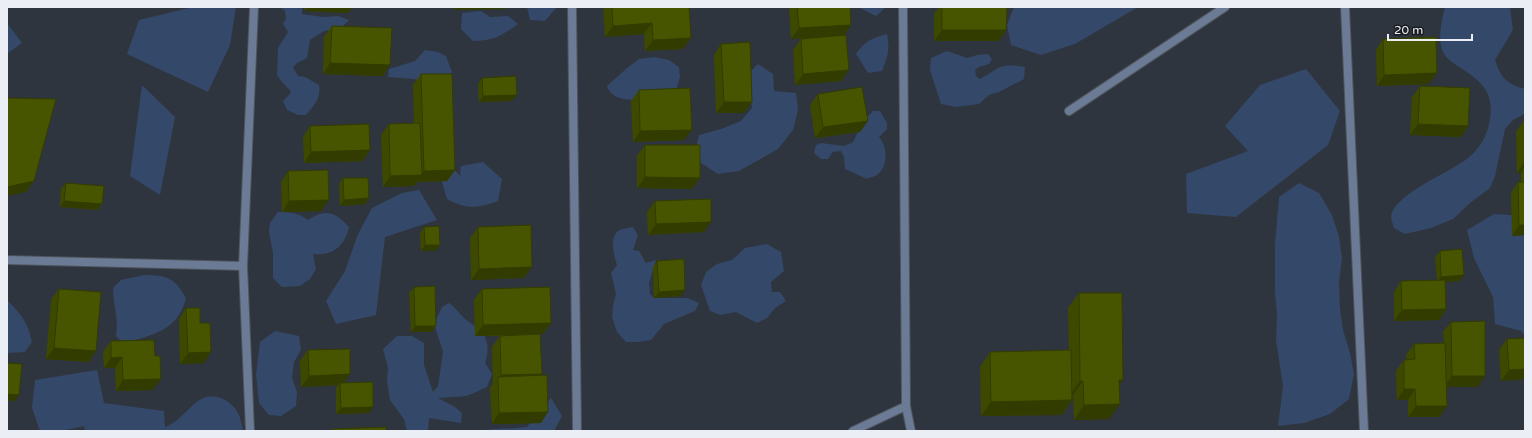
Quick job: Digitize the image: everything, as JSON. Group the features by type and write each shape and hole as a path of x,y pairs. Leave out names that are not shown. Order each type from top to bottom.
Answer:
{"street":[{"path":"250,431 243,266 254,7"},
{"path":"572,7 577,431"},
{"path":"903,7 906,406 911,431"},
{"path":"1069,111 1225,7"},
{"path":"1345,7 1364,431"},
{"path":"7,260 243,266"},
{"path":"853,431 906,406"}],"shaded area":[{"path":"193,7 236,7 230,45 208,92 127,54 139,20"},
{"path":"280,7 302,7 302,14 323,17 338,16 349,20 341,28 324,31 310,40 307,58 297,63 293,67 298,76 305,77 319,85 318,98 306,115 298,115 287,110 283,101 291,93 277,75 278,48 288,32 283,24 286,18 285,11"},
{"path":"527,7 557,7 545,21 530,20"},
{"path":"858,7 885,7 885,8 876,16"},
{"path":"1014,7 1138,7 1075,44 1041,55 1011,45 1007,25"},
{"path":"1445,7 1510,7 1513,30 1495,60 1502,76 1514,85 1525,89 1524,114 1513,120 1505,129 1495,176 1490,188 1470,203 1453,219 1431,228 1405,234 1394,228 1391,216 1394,208 1412,192 1471,156 1483,140 1490,122 1491,109 1489,96 1486,90 1477,80 1446,57 1441,47 1441,24"},
{"path":"481,11 490,17 508,16 518,24 507,32 492,39 473,41 461,29 462,13"},
{"path":"7,23 22,43 7,54"},
{"path":"887,34 888,53 882,71 868,73 856,54 869,41"},
{"path":"425,50 438,52 446,56 452,72 446,78 426,82 414,79 388,77 389,69 415,61"},
{"path":"947,51 967,58 988,54 992,59 989,64 975,70 976,76 980,79 1001,67 1010,66 1025,67 1024,79 999,92 989,95 979,104 956,107 941,104 930,70 931,58"},
{"path":"654,57 669,60 679,67 680,77 675,94 637,100 618,97 611,93 607,86 627,68 639,59"},
{"path":"758,64 773,74 774,91 796,93 798,110 793,130 778,149 739,171 718,174 701,163 697,144 699,135 721,129 741,121 752,108 747,75"},
{"path":"1306,69 1340,111 1328,145 1236,217 1187,213 1186,174 1248,151 1225,126 1260,85"},
{"path":"142,85 175,117 160,195 130,176"},
{"path":"873,111 880,111 887,123 887,129 879,137 884,145 886,156 884,166 877,175 867,179 845,169 844,157 841,151 833,152 828,159 821,159 814,153 816,145 821,143 844,146 853,142 864,120"},
{"path":"483,162 502,179 498,201 472,207 454,203 447,199 440,175 451,166 461,177 461,166"},
{"path":"1299,183 1319,193 1332,215 1339,237 1342,258 1339,282 1340,308 1343,330 1350,353 1354,374 1349,399 1330,414 1304,423 1278,426 1283,386 1276,340 1277,316 1275,292 1275,244 1279,197"},
{"path":"419,190 437,220 385,237 376,315 336,324 326,301 345,271 358,234 372,208 402,193"},
{"path":"278,212 294,213 308,220 320,214 330,213 335,215 349,227 344,240 337,248 326,253 313,254 316,269 310,279 300,286 282,287 273,278 273,253 269,232 270,223"},
{"path":"1494,214 1525,216 1525,336 1521,331 1495,324 1493,297 1474,258 1467,230"},
{"path":"633,227 638,235 633,250 639,251 646,263 656,260 649,283 650,294 654,298 687,298 699,303 695,311 664,324 651,340 626,342 617,332 612,317 616,294 611,273 617,265 613,247 615,234 619,230"},
{"path":"767,244 781,252 784,271 771,282 772,292 780,292 786,301 775,308 767,318 757,323 736,312 720,315 710,311 701,285 706,272 717,264 732,260 745,248"},
{"path":"144,275 159,276 170,279 178,286 186,298 177,318 163,330 124,344 116,336 117,323 113,288 121,280"},
{"path":"7,300 20,314 28,329 32,342 25,352 7,353"},
{"path":"449,303 465,319 483,333 487,341 487,355 485,363 492,374 487,387 467,396 438,398 455,407 462,413 461,423 429,418 428,431 407,431 404,419 390,400 387,381 388,368 383,349 397,336 412,336 424,343 424,365 433,392 438,386 443,352 434,324 442,307"},
{"path":"275,331 299,336 301,350 294,362 292,378 297,392 296,406 281,416 269,415 259,403 256,374 260,342"},
{"path":"97,370 104,403 164,411 165,427 173,423 200,400 207,397 215,397 225,400 236,409 240,417 243,431 85,431 84,426 61,431 40,431 32,408 35,380"},
{"path":"551,398 562,416 554,431 479,431 527,427"}],"building":[{"path":"612,7 689,7 691,38 653,40 652,23 613,26"},
{"path":"797,7 850,7 851,25 799,28"},
{"path":"942,7 1007,7 1006,30 942,30"},
{"path":"332,26 392,28 390,65 330,63"},
{"path":"846,35 849,70 803,74 801,39"},
{"path":"1436,37 1437,73 1384,75 1383,39"},
{"path":"750,42 752,102 724,102 721,44"},
{"path":"421,74 452,74 455,170 424,171"},
{"path":"516,76 517,95 483,96 482,78"},
{"path":"1420,86 1470,88 1468,126 1418,124"},
{"path":"862,87 868,121 823,127 818,94"},
{"path":"690,88 692,130 640,131 639,90"},
{"path":"7,98 56,99 34,181 7,187"},
{"path":"420,123 422,175 390,176 389,124"},
{"path":"369,124 370,150 311,152 310,126"},
{"path":"645,145 700,145 700,178 645,177"},
{"path":"328,170 329,200 289,201 288,171"},
{"path":"343,178 368,178 369,198 344,200"},
{"path":"1518,182 1525,182 1525,225 1519,225"},
{"path":"66,183 104,186 102,204 64,201"},
{"path":"711,199 711,222 656,224 655,201"},
{"path":"531,225 532,267 479,269 478,227"},
{"path":"439,226 440,245 425,245 424,227"},
{"path":"1462,249 1464,275 1441,277 1440,251"},
{"path":"684,259 685,290 659,292 657,261"},
{"path":"1445,280 1446,309 1402,310 1401,281"},
{"path":"435,286 436,326 415,326 414,287"},
{"path":"550,287 551,323 483,325 482,289"},
{"path":"59,289 101,292 96,351 54,348"},
{"path":"1079,293 1122,293 1123,380 1119,380 1120,404 1084,405 1083,381 1080,381"},
{"path":"186,308 200,308 200,323 210,323 211,352 188,353"},
{"path":"1485,321 1485,376 1452,376 1451,322"},
{"path":"540,334 542,374 501,375 500,336"},
{"path":"1525,338 1525,369 1509,370 1507,339"},
{"path":"154,340 155,356 160,356 161,379 123,380 122,357 111,358 111,341"},
{"path":"1445,343 1447,406 1416,406 1415,389 1404,389 1404,360 1415,359 1414,344"},
{"path":"350,349 350,374 309,376 308,350"},
{"path":"1071,350 1072,400 991,402 990,352"},
{"path":"7,363 22,364 19,395 7,394"},
{"path":"547,375 548,412 499,413 498,377"},
{"path":"373,382 373,407 341,408 340,383"},
{"path":"386,427 386,431 333,431 333,429"}]}
